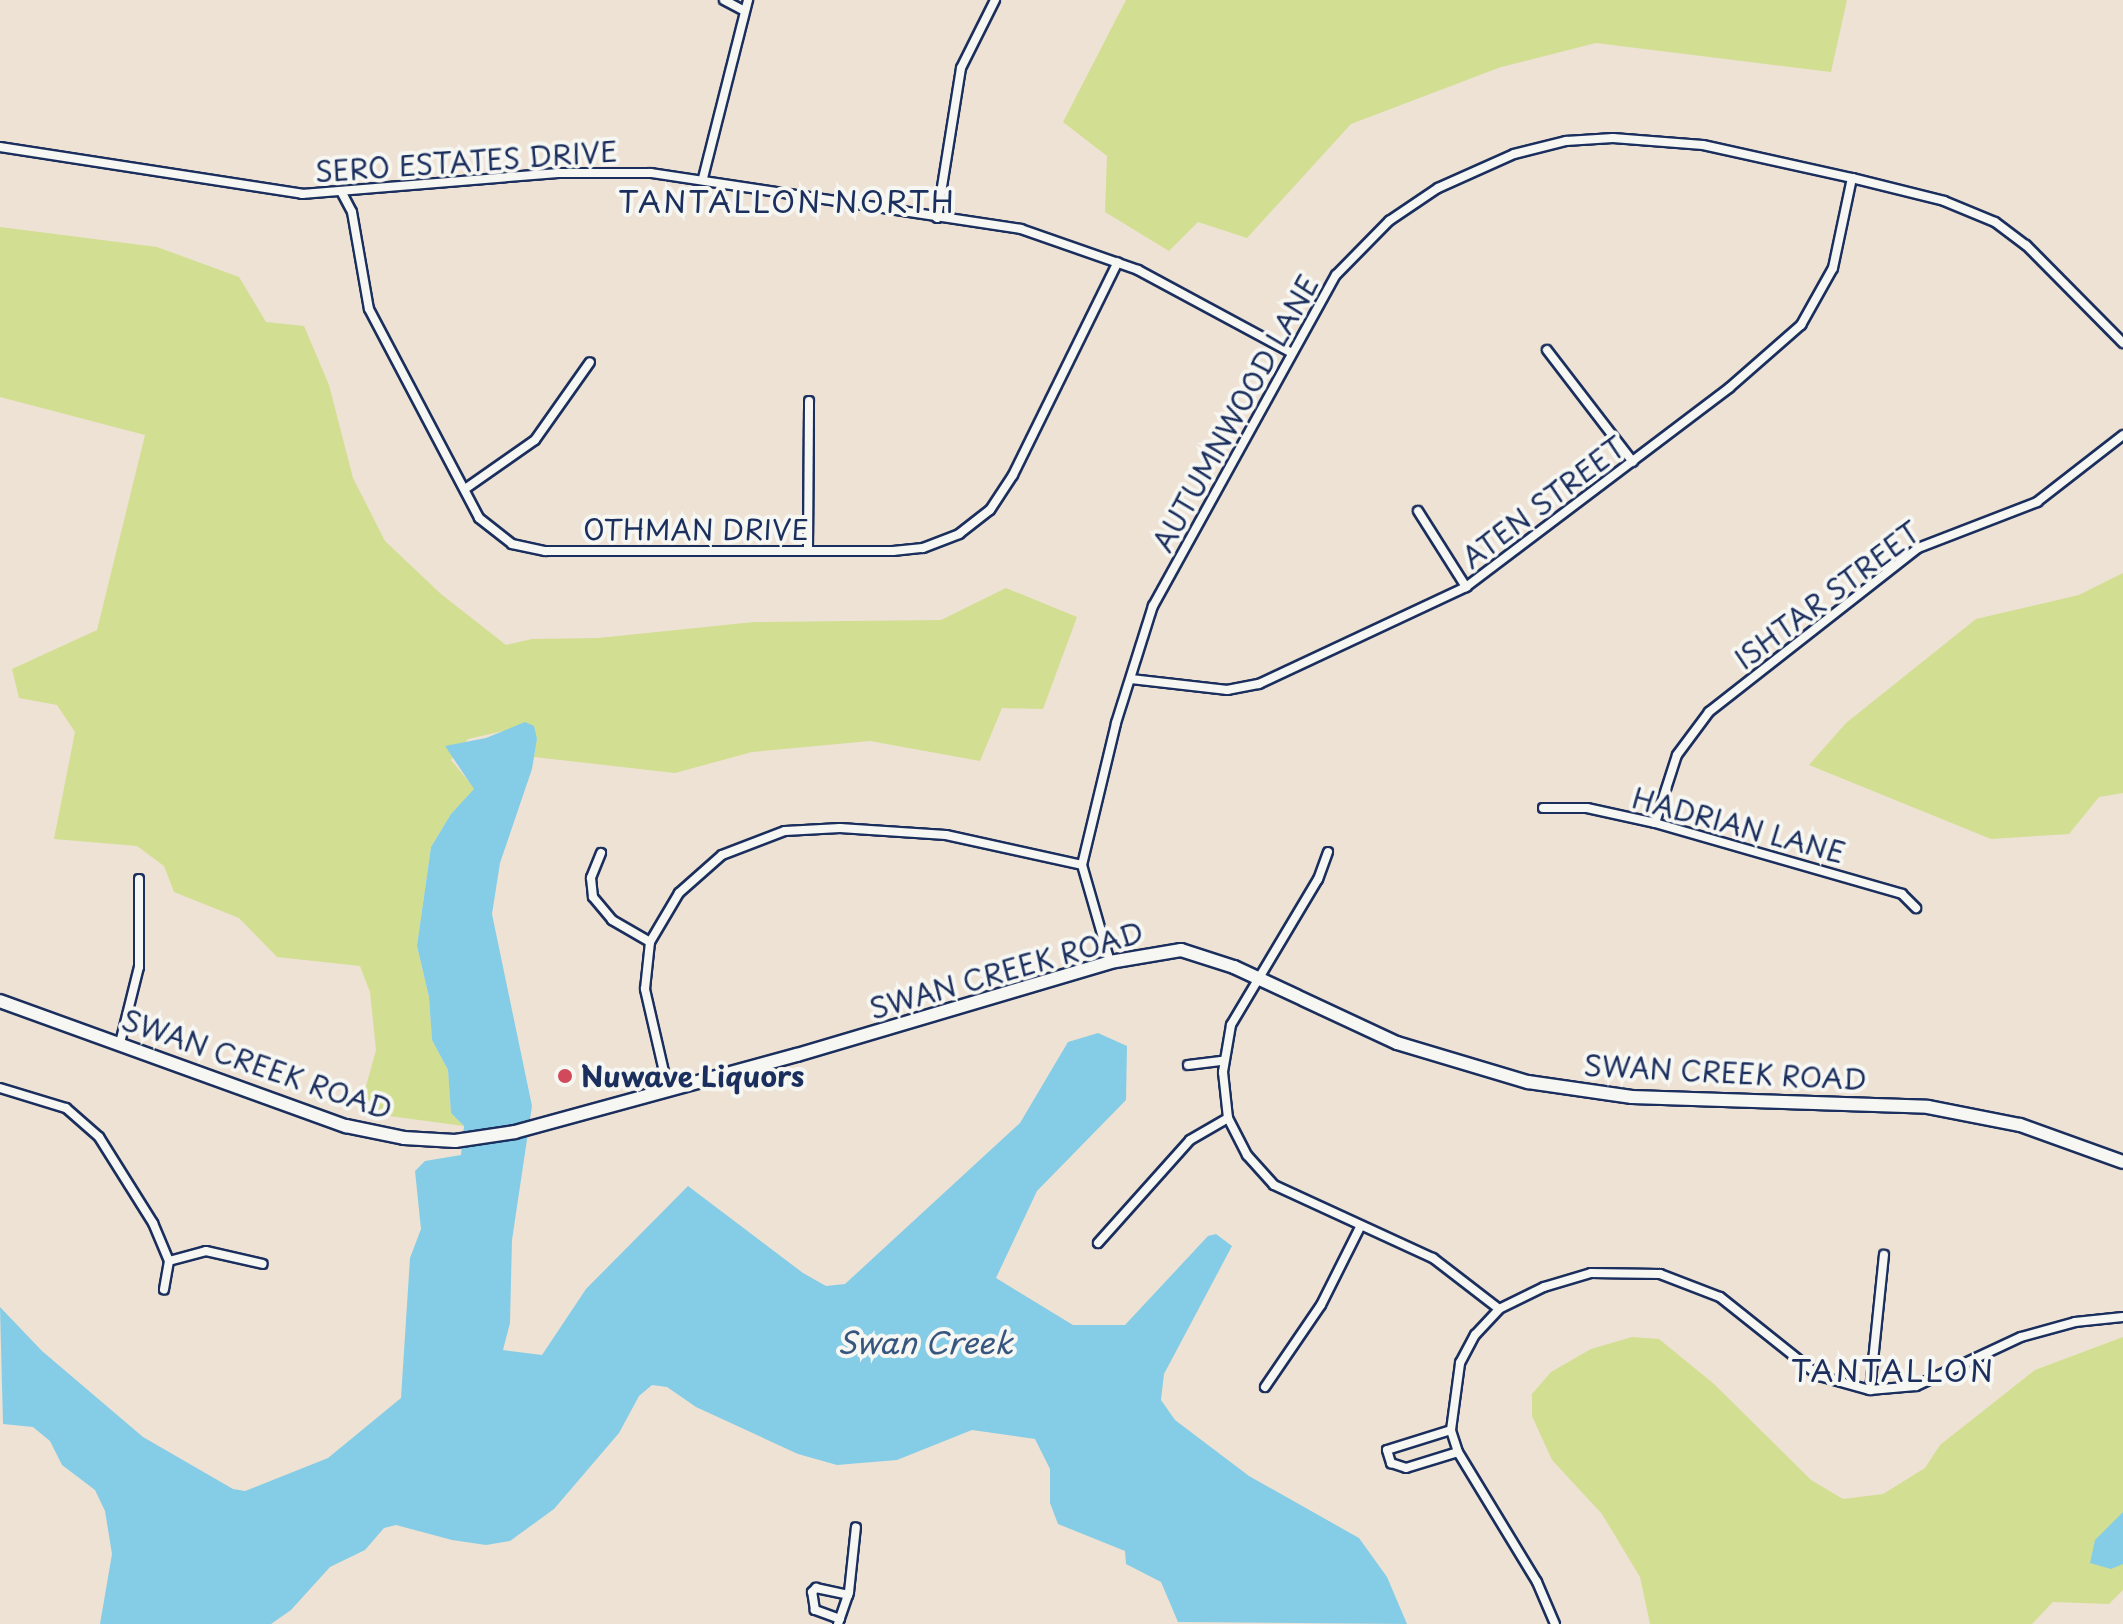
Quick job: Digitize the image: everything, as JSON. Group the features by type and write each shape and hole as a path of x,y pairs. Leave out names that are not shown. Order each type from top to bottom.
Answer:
{"street":[{"path":"724,0 743,10"},
{"path":"703,178 748,0"},
{"path":"937,218 957,80 970,41 995,0"},
{"name":"AUTUMNWOOD LANE","path":"1082,865 1153,606 1290,352 1336,275 1389,221 1453,179 1514,154 1592,138 1659,139 1852,178 1944,201 1995,222 2033,252 2123,343"},
{"name":"SERO ESTATES DRIVE","path":"0,147 272,192 342,193 589,172 703,178 1041,233 1118,262 1290,352"},
{"name":"ATEN STREET","path":"1131,679 1227,690 1259,684 1466,587 1764,359 1812,312 1833,268 1852,178"},
{"name":"OTHMAN DRIVE","path":"342,193 352,212 359,274 369,309 486,526 531,549 923,548 959,534 984,516 1022,459 1118,262"},
{"path":"1547,350 1633,462"},
{"path":"465,489 535,440 590,362"},
{"path":"808,550 809,401"},
{"name":"ISHTAR STREET","path":"1655,823 1677,755 1709,712 1918,548 2037,502 2123,435"},
{"path":"1418,511 1466,587"},
{"name":"HADRIAN LANE","path":"1543,808 1587,808 1655,823 1902,894 1916,908"},
{"path":"668,1089 645,989 650,942 679,893 712,862 750,842 792,830 946,835 1082,865 1110,962"},
{"path":"1328,852 1318,879 1256,978 1231,1025 1223,1061 1228,1118 1252,1162 1274,1185 1440,1262 1499,1309"},
{"path":"601,853 592,869 593,897 612,920 650,942"},
{"path":"120,1043 139,967 139,879"},
{"name":"SWAN CREEK ROAD","path":"0,1001 346,1126 433,1140 491,1137 1110,962 1181,950 1256,978 1397,1043 1528,1082 1632,1097 1928,1107 2020,1125 2123,1162"},
{"path":"1188,1065 1223,1061"},
{"path":"0,1088 56,1104 85,1121 145,1207 169,1261 164,1290"},
{"path":"1098,1243 1190,1140 1228,1118"},
{"path":"1265,1387 1321,1305 1360,1227"},
{"path":"169,1261 206,1251 263,1264"},
{"path":"1870,1390 1884,1255"},
{"path":"1555,1624 1537,1582 1458,1452 1451,1430 1460,1363 1475,1335 1499,1309 1544,1287 1591,1273 1660,1274 1720,1297 1819,1376 1870,1390 1916,1386 2021,1337 2075,1322 2123,1317"},
{"path":"1451,1430 1387,1450 1391,1463 1406,1468 1458,1452"},
{"path":"848,1595 812,1592 815,1610 839,1621 848,1595 856,1527"}],"green space":[{"path":"1126,0 1847,0 1831,72 1596,43 1501,67 1351,124 1247,238 1198,222 1169,251 1105,212 1107,156 1063,122"},
{"path":"0,227 157,247 239,277 266,322 304,326 329,385 353,478 385,541 441,594 506,645 532,639 598,638 754,622 941,620 1006,588 1077,617 1043,709 1002,708 980,761 870,741 752,752 675,773 534,757 537,739 516,728 468,739 451,760 475,789 451,814 431,847 417,946 429,997 432,1040 448,1070 451,1113 464,1126 359,1112 376,1050 370,992 360,966 277,957 239,918 174,892 164,866 137,846 54,839 75,732 57,705 19,698 12,669 97,630 145,435 0,397"},
{"path":"2123,573 2123,793 2099,797 2069,834 1991,839 1809,765 1846,723 1976,619 2079,595"},
{"path":"1632,1337 1659,1339 1714,1384 1811,1480 1843,1499 1883,1494 1925,1468 1940,1445 2035,1370 2123,1337 2123,1590 2109,1604 2053,1602 2032,1624 1650,1624 1640,1577 1602,1514 1552,1460 1532,1416 1532,1394 1551,1372 1591,1349"}],"water":[{"name":"Swan Creek","path":"525,722 534,726 537,739 532,769 500,863 492,914 532,1106 512,1240 510,1323 503,1350 542,1355 586,1289 688,1186 803,1273 826,1286 845,1284 1020,1123 1068,1042 1098,1033 1127,1046 1126,1100 1037,1191 996,1278 1073,1325 1125,1325 1208,1236 1216,1234 1232,1246 1164,1374 1161,1400 1175,1420 1249,1476 1359,1538 1387,1577 1407,1624 1178,1622 1161,1582 1126,1564 1125,1551 1058,1524 1050,1503 1050,1469 1035,1439 972,1430 897,1460 837,1465 798,1454 696,1407 667,1387 652,1385 639,1396 619,1433 554,1509 510,1541 486,1545 452,1540 396,1525 384,1528 365,1550 330,1567 291,1610 271,1624 100,1624 112,1554 105,1511 95,1490 62,1465 50,1441 33,1427 3,1424 0,1307 42,1351 143,1437 233,1489 245,1491 328,1458 401,1398 410,1258 421,1229 415,1171 425,1161 461,1155 464,1126 451,1113 448,1070 432,1040 429,997 417,946 431,847 451,814 474,789 445,746 486,738"},
{"path":"2123,1512 2123,1564 2111,1569 2090,1563 2095,1540"}],"place":[{"name":"Nuwave Liquors","path":"565,1076"}],"district":[{"name":"TANTALLON NORTH","path":"787,201"},
{"name":"TANTALLON","path":"1893,1370"}]}
